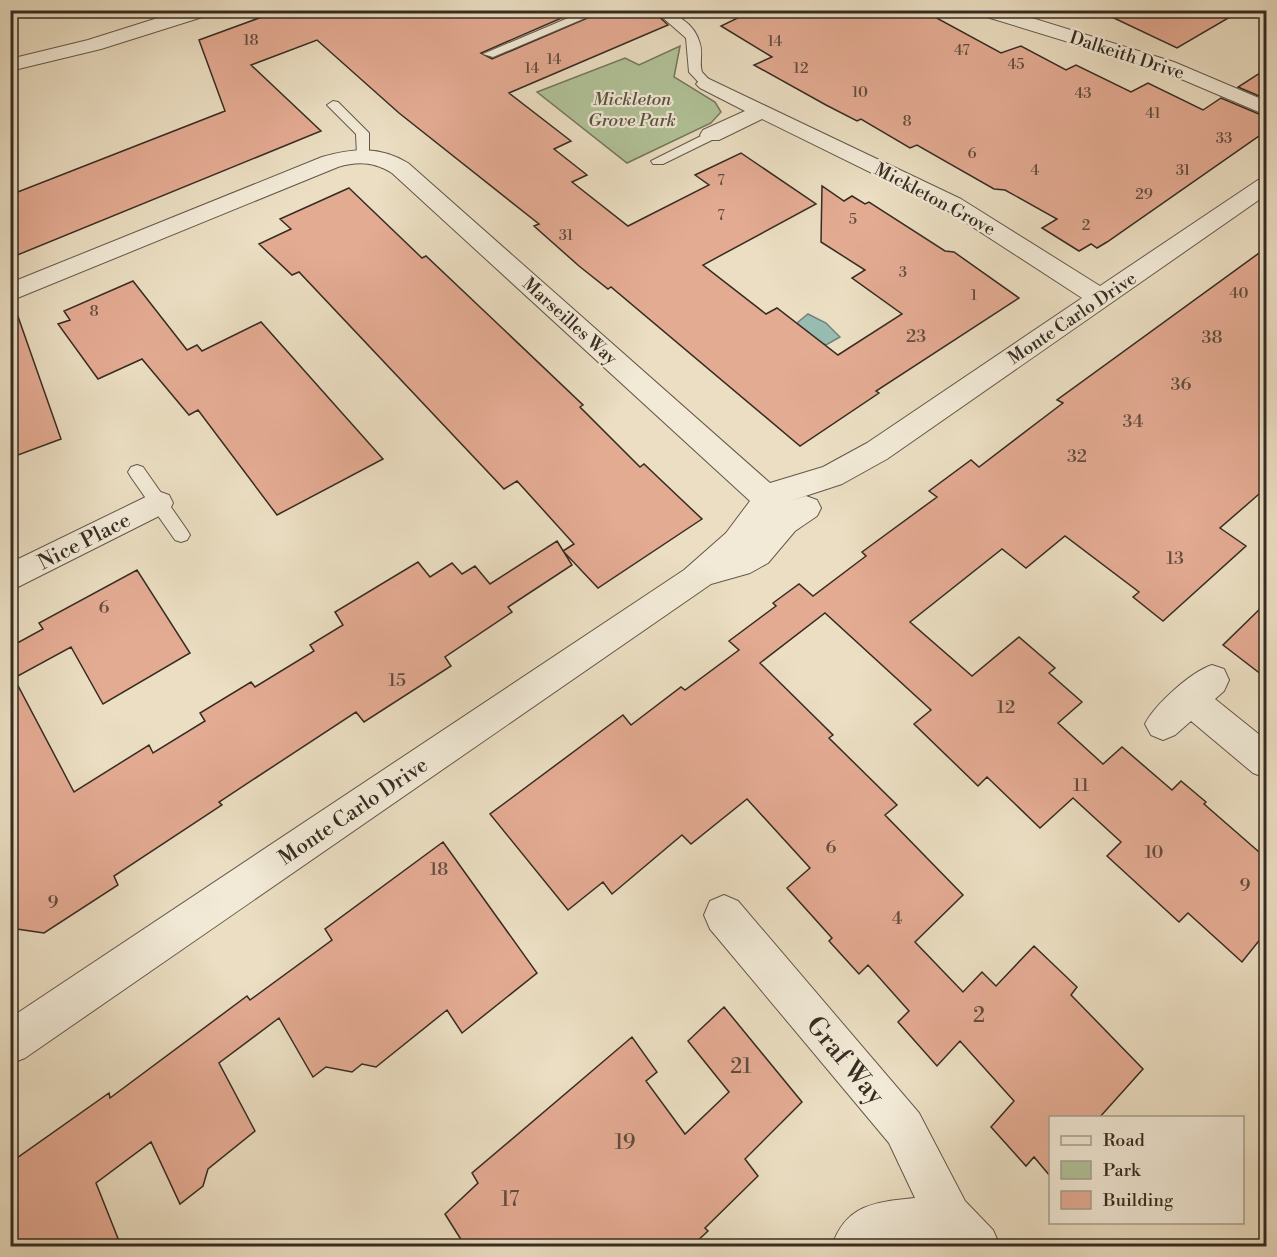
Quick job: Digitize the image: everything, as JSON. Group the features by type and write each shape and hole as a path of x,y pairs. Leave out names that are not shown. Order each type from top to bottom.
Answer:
{"street":[{"path":"10,65 94,45 205,10"},
{"name":"Dalkeith Drive","path":"984,10 1167,66 1266,109"},
{"name":"Mickleton Grove","path":"707,84 953,204 1102,298"},
{"path":"711,135 762,111"},
{"name":"Marseilles Way","path":"10,293 330,162 364,155 381,157 400,168 778,508"},
{"name":"Monte Carlo Drive","path":"10,1043 695,579 746,562 768,544 776,530 778,508 845,493 877,451 1266,184"},
{"name":"Nice Place","path":"10,578 158,503"},
{"path":"1163,724 1201,690 1266,761"},
{"name":"Graf Way","path":"724,915 904,1128 963,1232"},
{"path":"855,1246 875,1225 963,1232"}],"lane":[{"path":"489,54 598,10"},
{"path":"659,10 680,24 691,36 695,47 693,67 700,80 707,84"},
{"path":"333,105 362,133 364,155"},
{"path":"658,160 711,135"},
{"name":"Nice Place","path":"137,472 181,535"}],"green space":[{"name":"Mickleton Grove Park","path":"680,46 674,77 715,102 721,112 711,123 627,163 537,92 625,58 639,65"}],"water":[{"path":"808,314 826,323 840,337 826,345 815,339 798,325 798,322"}],"building":[{"path":"281,10 580,10 481,53 492,59 606,10 652,10 668,25 509,93 571,141 554,149 587,175 572,182 628,226 709,185 695,175 741,153 816,204 703,265 766,314 777,308 838,355 902,314 852,278 865,270 821,242 822,186 844,201 852,196 865,204 869,202 945,251 954,252 1019,298 876,391 879,393 800,446 611,287 608,289 579,266 534,226 539,224 399,113 317,40 251,65 321,131 10,258 10,195 225,111 199,40"},
{"path":"754,10 922,10 1001,53 1021,46 1066,70 1076,65 1131,92 1148,83 1203,110 1221,98 1266,117 1266,131 1107,242 1097,248 1091,244 1079,251 1042,228 1057,219 1005,190 994,189 917,145 910,148 861,119 857,121 754,65 772,57 721,26"},
{"path":"1097,10 1242,10 1177,48"},
{"path":"1266,69 1266,99 1238,87"},
{"path":"349,188 422,258 426,256 583,405 580,407 640,467 644,464 702,519 598,588 563,551 574,544 517,481 504,489 299,272 292,275 259,244 291,229 280,219"},
{"path":"1266,248 1266,488 1220,528 1246,546 1163,621 1133,597 1139,592 1065,536 1026,568 1002,549 910,622 972,676 1019,637 1055,668 1049,673 1082,702 1058,723 1103,764 1122,747 1172,790 1181,781 1266,858 1266,932 1242,962 1188,913 1179,922 1107,856 1121,842 1073,798 1040,828 987,777 978,786 914,724 931,710 825,613 760,663 833,735 829,738 897,805 885,815 963,895 915,942 963,992 982,972 996,986 1034,946 1077,987 1071,995 1143,1069 1101,1116 1049,1116 1049,1175 1034,1157 1026,1166 991,1127 1014,1101 960,1041 937,1066 898,1022 909,1011 868,965 859,974 829,941 832,938 787,888 810,868 747,799 691,844 682,835 612,894 603,882 568,910 490,814 623,715 631,725 681,687 685,690 739,650 729,641 776,606 773,603 799,584 813,596 866,556 862,552 937,497 929,491 971,460 979,467 1063,403 1057,400"},
{"path":"133,281 187,350 197,345 202,351 261,322 383,459 277,515 198,410 189,415 142,359 98,379 58,324 70,320 64,311"},
{"path":"15,308 61,439 10,458 10,309"},
{"path":"557,541 572,565 508,607 512,612 445,657 451,666 364,722 356,712 219,802 222,805 114,876 118,885 44,933 10,928 10,647 43,629 39,623 137,570 190,653 103,704 71,647 14,678 74,792 149,745 153,753 205,721 200,713 251,682 255,687 314,651 310,645 343,625 335,612 418,562 430,577 452,563 462,574 475,566 490,584"},
{"path":"1266,603 1266,678 1223,645"},
{"path":"443,842 537,973 462,1033 447,1010 376,1067 362,1064 352,1072 326,1067 313,1077 279,1018 219,1063 255,1131 208,1169 203,1186 180,1204 151,1142 96,1183 121,1246 10,1246 10,1163 109,1093 110,1098 247,996 250,1000 332,940 325,929"},
{"path":"724,1007 802,1102 745,1159 758,1176 705,1228 708,1231 692,1246 465,1246 445,1214 478,1183 472,1173 632,1037 657,1072 646,1081 685,1134 729,1092 688,1041"}]}
